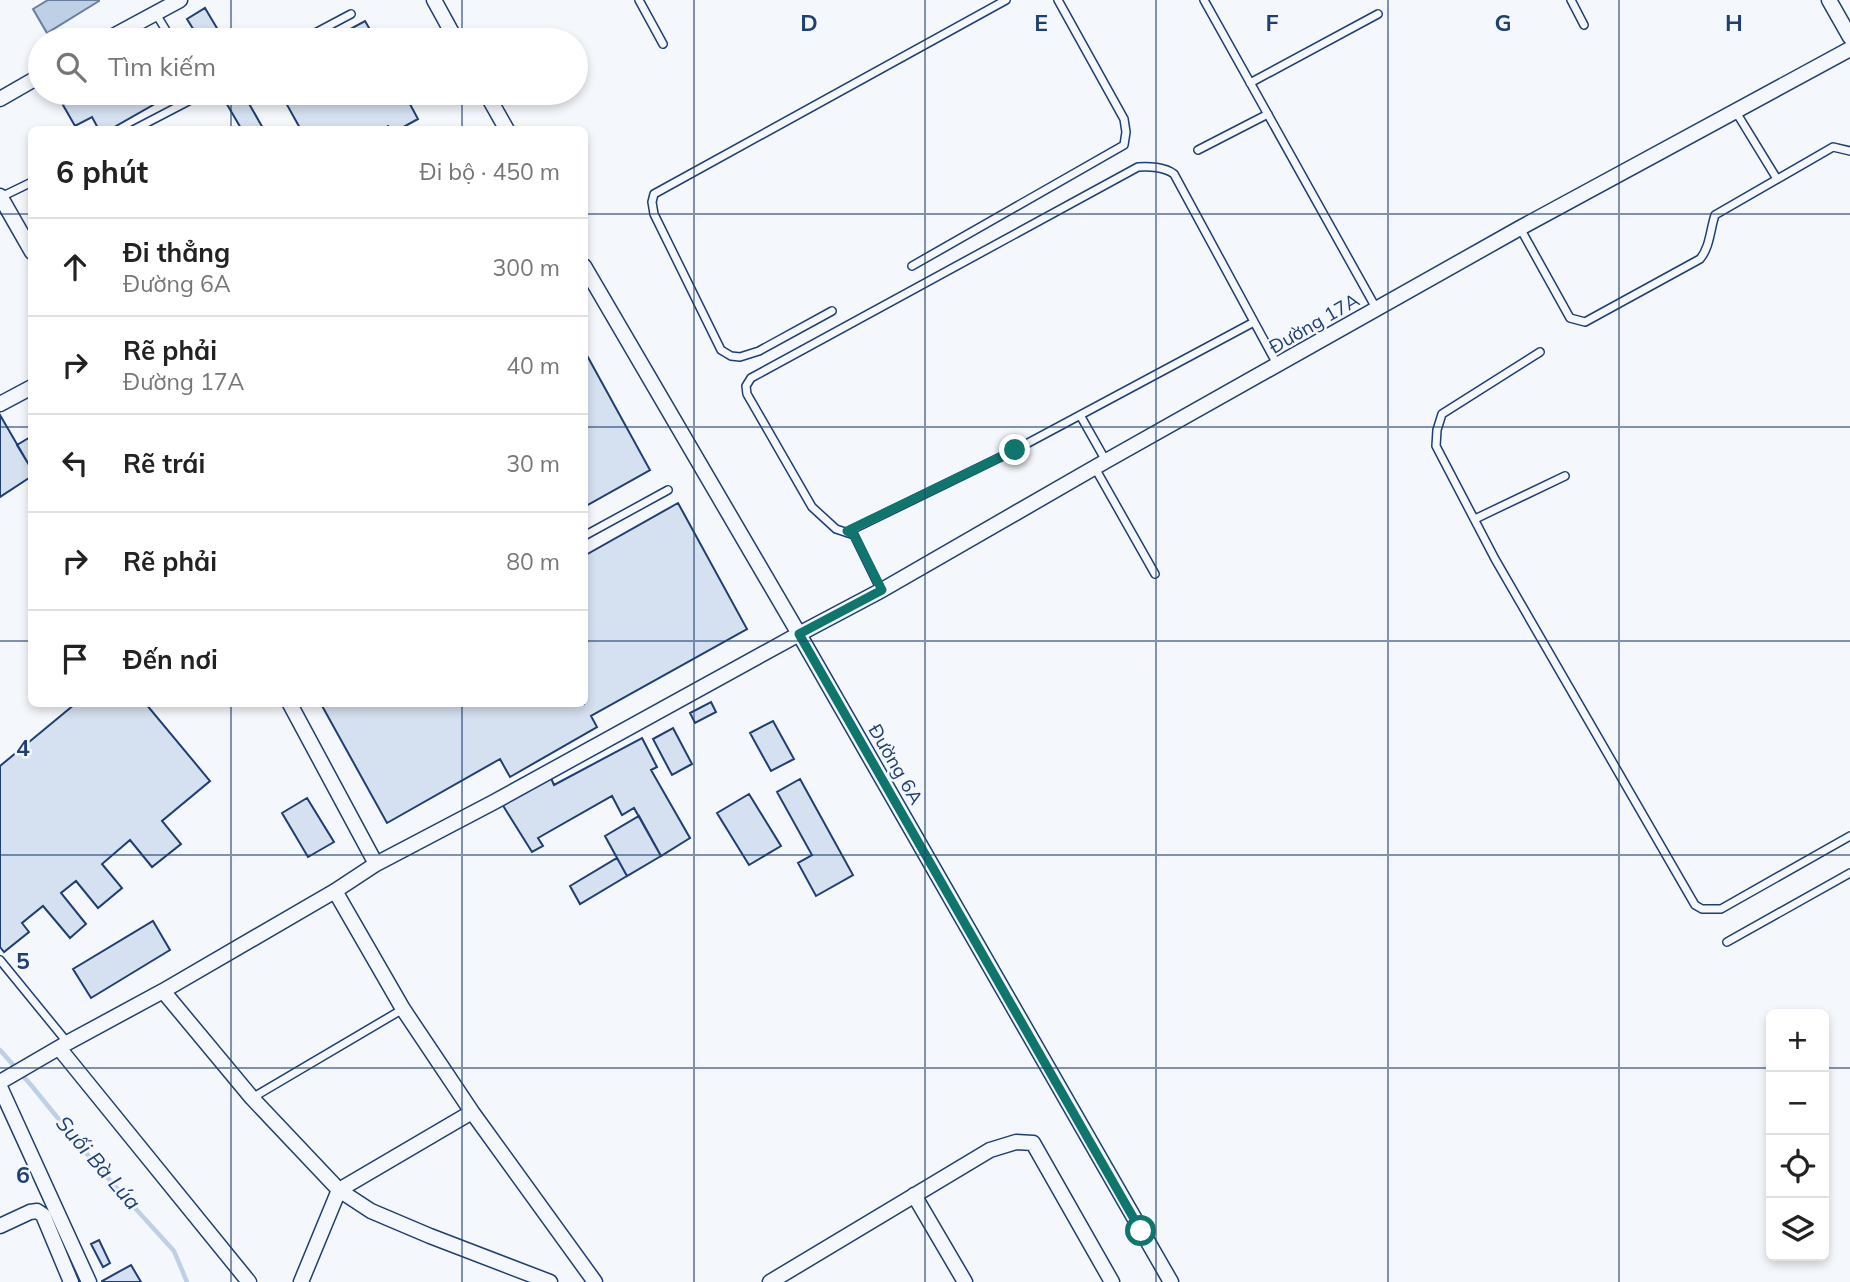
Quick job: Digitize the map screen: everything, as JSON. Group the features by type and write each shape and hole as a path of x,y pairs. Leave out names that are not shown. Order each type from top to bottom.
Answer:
{"street":[{"path":"128,28 180,0"},
{"path":"433,0 449,28"},
{"path":"1829,0 1850,37"},
{"name":"Đường 17A","path":"59,1048 163,991 335,891 376,864 494,803 882,590 1520,228 1850,50"},
{"path":"0,99 28,83"},
{"path":"493,105 505,126"},
{"path":"0,197 28,245"},
{"name":"Đường 6A","path":"588,273 1171,1282"},
{"path":"0,404 28,389"},
{"path":"292,707 376,864"},
{"path":"335,891 403,1009 472,1112 595,1282"},
{"path":"163,991 253,1098 339,1189 371,1211 550,1282"},
{"path":"89,1282 2,1083 59,1048 249,1282"},
{"path":"301,1282 339,1189 472,1112"},
{"path":"770,1282 990,1150 1016,1142 1033,1143 1112,1282"},
{"path":"914,1195 965,1282"},
{"path":"0,1226 30,1212 37,1211 43,1215 71,1282"}],"lane":[{"path":"832,311 760,351 740,357 731,356 721,350 654,214 654,194 1006,0"},
{"path":"912,266 1124,145 1124,119 1058,0"},
{"path":"1204,0 1377,309"},
{"path":"1571,0 1584,25"},
{"path":"642,1 663,44"},
{"path":"156,13 165,28"},
{"path":"325,28 351,14"},
{"path":"1250,83 1378,14"},
{"path":"141,126 180,105"},
{"path":"1736,112 1777,179"},
{"path":"1198,150 1268,114"},
{"path":"1520,228 1570,318 1586,322 1700,260 1706,251 1716,215 1833,147 1850,151"},
{"path":"882,590 854,535 836,529 812,507 747,394 746,386 751,377 1138,167 1147,166 1174,174 1278,366"},
{"path":"0,197 28,184"},
{"path":"847,531 1015,450 1254,322"},
{"path":"1540,352 1442,414 1436,446 1495,559 1695,905 1702,909 1721,909 1850,836"},
{"path":"1080,415 1101,465 1155,574"},
{"path":"1475,519 1565,475"},
{"path":"588,535 668,490"},
{"path":"1727,942 1850,873"},
{"path":"0,960 59,1048"},
{"path":"253,1098 403,1009"}],"water":[{"path":"48,0 99,0 55,28 44,28 33,9"}],"building":[{"path":"205,8 217,28 193,28 187,19"},
{"path":"365,21 369,28 352,28"},
{"path":"63,105 153,105 116,126 97,126 92,117 75,126"},
{"path":"227,105 250,105 262,126 240,126"},
{"path":"287,105 410,105 418,119 405,126 299,126"},
{"path":"588,357 650,470 588,505"},
{"path":"0,415 28,463 28,479 0,497"},
{"path":"28,438 28,463 17,445"},
{"path":"678,503 747,629 591,716 597,727 510,777 500,759 387,823 323,707 588,707 588,554"},
{"path":"711,702 716,712 695,723 690,713"},
{"path":"71,707 148,707 210,781 162,821 181,844 152,867 130,840 102,864 122,888 98,908 76,881 61,893 86,924 70,938 43,906 22,923 29,932 4,952 0,947 0,766"},
{"path":"773,721 794,759 771,771 750,733"},
{"path":"673,728 692,764 672,775 653,739"},
{"path":"642,738 657,767 651,770 690,838 661,856 634,808 622,815 612,796 538,838 543,846 532,852 502,804 551,778 554,785"},
{"path":"800,779 853,875 816,896 798,863 812,855 777,792"},
{"path":"749,794 781,846 749,865 717,813"},
{"path":"307,798 334,842 308,857 282,813"},
{"path":"639,816 661,856 627,876 605,836"},
{"path":"617,858 627,876 580,904 570,886"},
{"path":"153,921 170,950 91,998 73,969"},
{"path":"99,1240 110,1263 103,1267 91,1244"},
{"path":"131,1265 141,1282 102,1282 102,1281"}],"waterway":[{"name":"Suối Bà Lúa","path":"0,1050 96,1165 174,1251 187,1282"}],"route":[{"path":"1015,450 847,531 854,535 882,590 799,634 1141,1231"}]}
